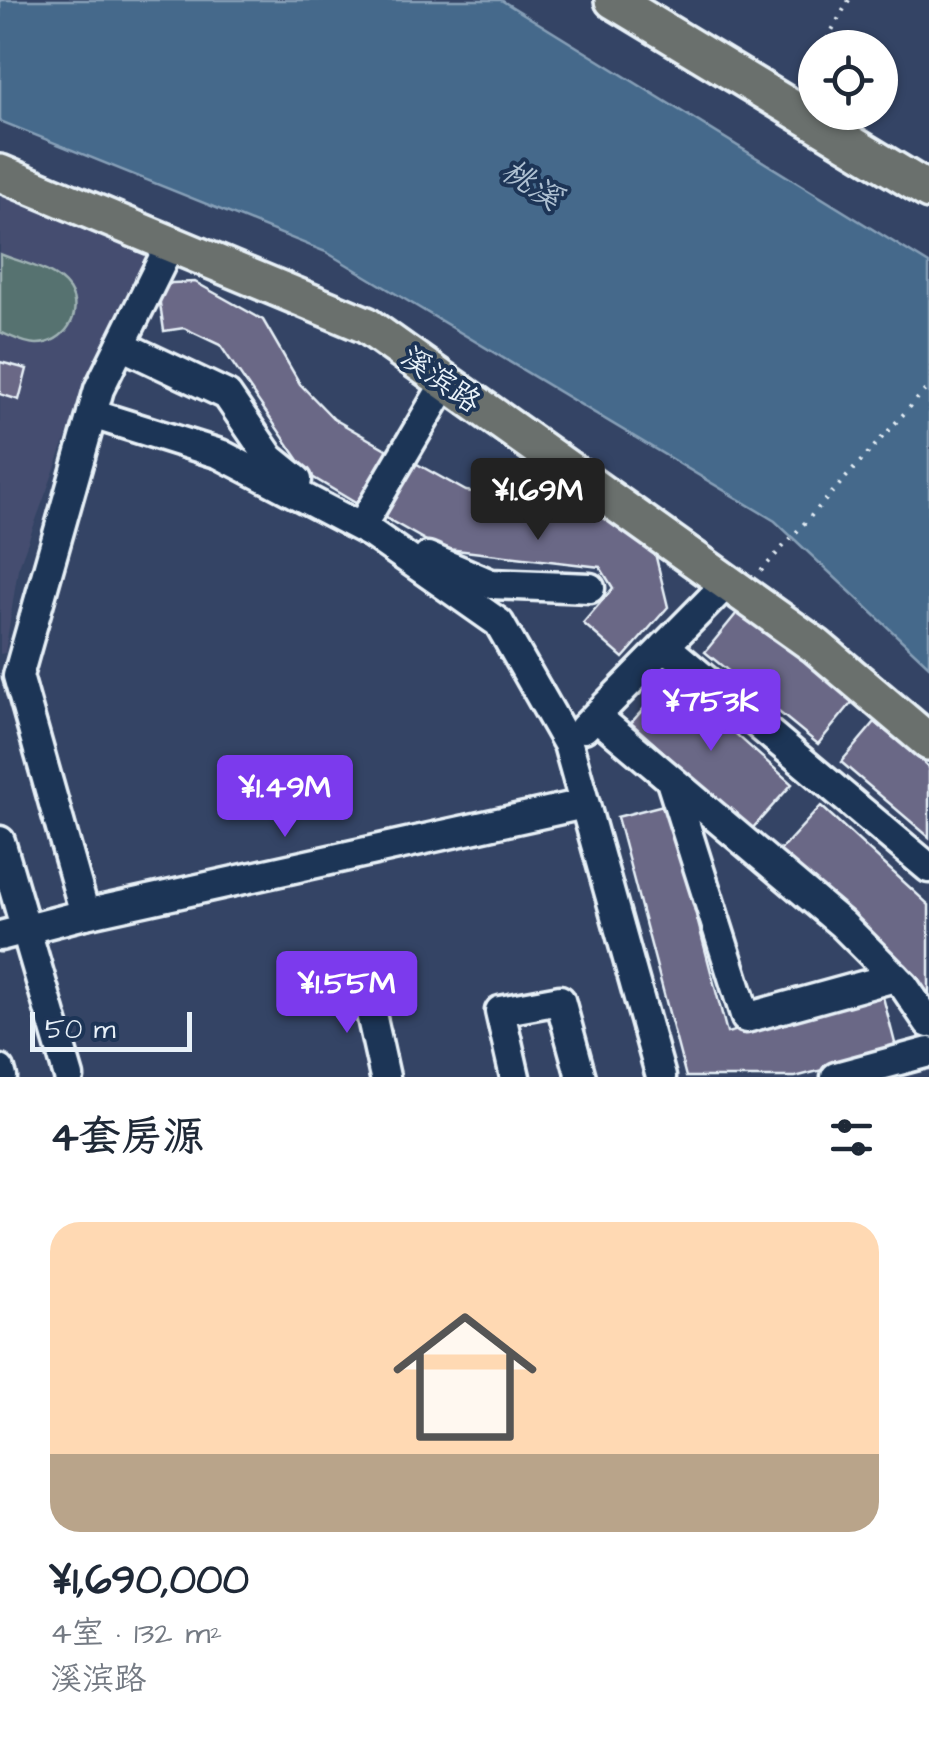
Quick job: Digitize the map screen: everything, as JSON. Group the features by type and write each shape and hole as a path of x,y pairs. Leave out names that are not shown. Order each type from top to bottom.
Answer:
{"main road":[{"path":"613,0 929,191"},
{"path":"658,0 798,74"},
{"path":"873,130 929,164"},
{"name":"溪滨路","path":"0,172 366,325 816,646 929,742"}],"street":[{"path":"85,914 11,661 99,389 171,243"},
{"path":"121,345 227,395 270,458 300,482 369,513 436,564 491,584 590,588"},
{"path":"369,513 446,382"},
{"path":"92,414 220,454 387,544 499,623 568,744 660,1077"},
{"path":"568,744 665,646 734,588"},
{"path":"665,646 929,868"},
{"path":"596,716 842,924 896,978 929,1022"},
{"path":"671,780 746,1018 896,978"},
{"path":"14,932 584,804"},
{"path":"0,840 14,932 69,1077"},
{"path":"364,982 385,1077"},
{"path":"515,1077 500,1012 560,1000 581,1077"},
{"path":"836,1077 929,1052"}],"path":[{"path":"832,30 849,0"},
{"path":"734,588 929,386"}],"shaded area":[{"path":"0,191 151,248 76,411 18,569 5,653 0,654"}],"green space":[{"path":"0,254 47,272 69,289 75,308 73,317 56,339 32,344 0,332"}],"water":[{"name":"桃溪","path":"0,0 501,0 929,264 929,666 775,521 326,252 0,121"}],"building":[{"path":"195,282 263,320 300,384 334,419 391,452 359,505 309,475 220,345 184,328 164,331 158,290 172,283"},
{"path":"0,362 27,369 19,400 0,394"},
{"path":"408,459 466,491 550,502 571,493 654,549 668,607 623,658 583,623 613,588 600,567 439,548 377,513"},
{"path":"741,608 854,700 818,744 705,652"},
{"path":"672,677 792,784 751,830 631,723"},
{"path":"875,722 929,767 929,837 841,762"},
{"path":"667,804 727,1033 882,993 897,1051 795,1077 686,1077 617,817"},
{"path":"821,806 929,905 929,996 776,855"}]}
